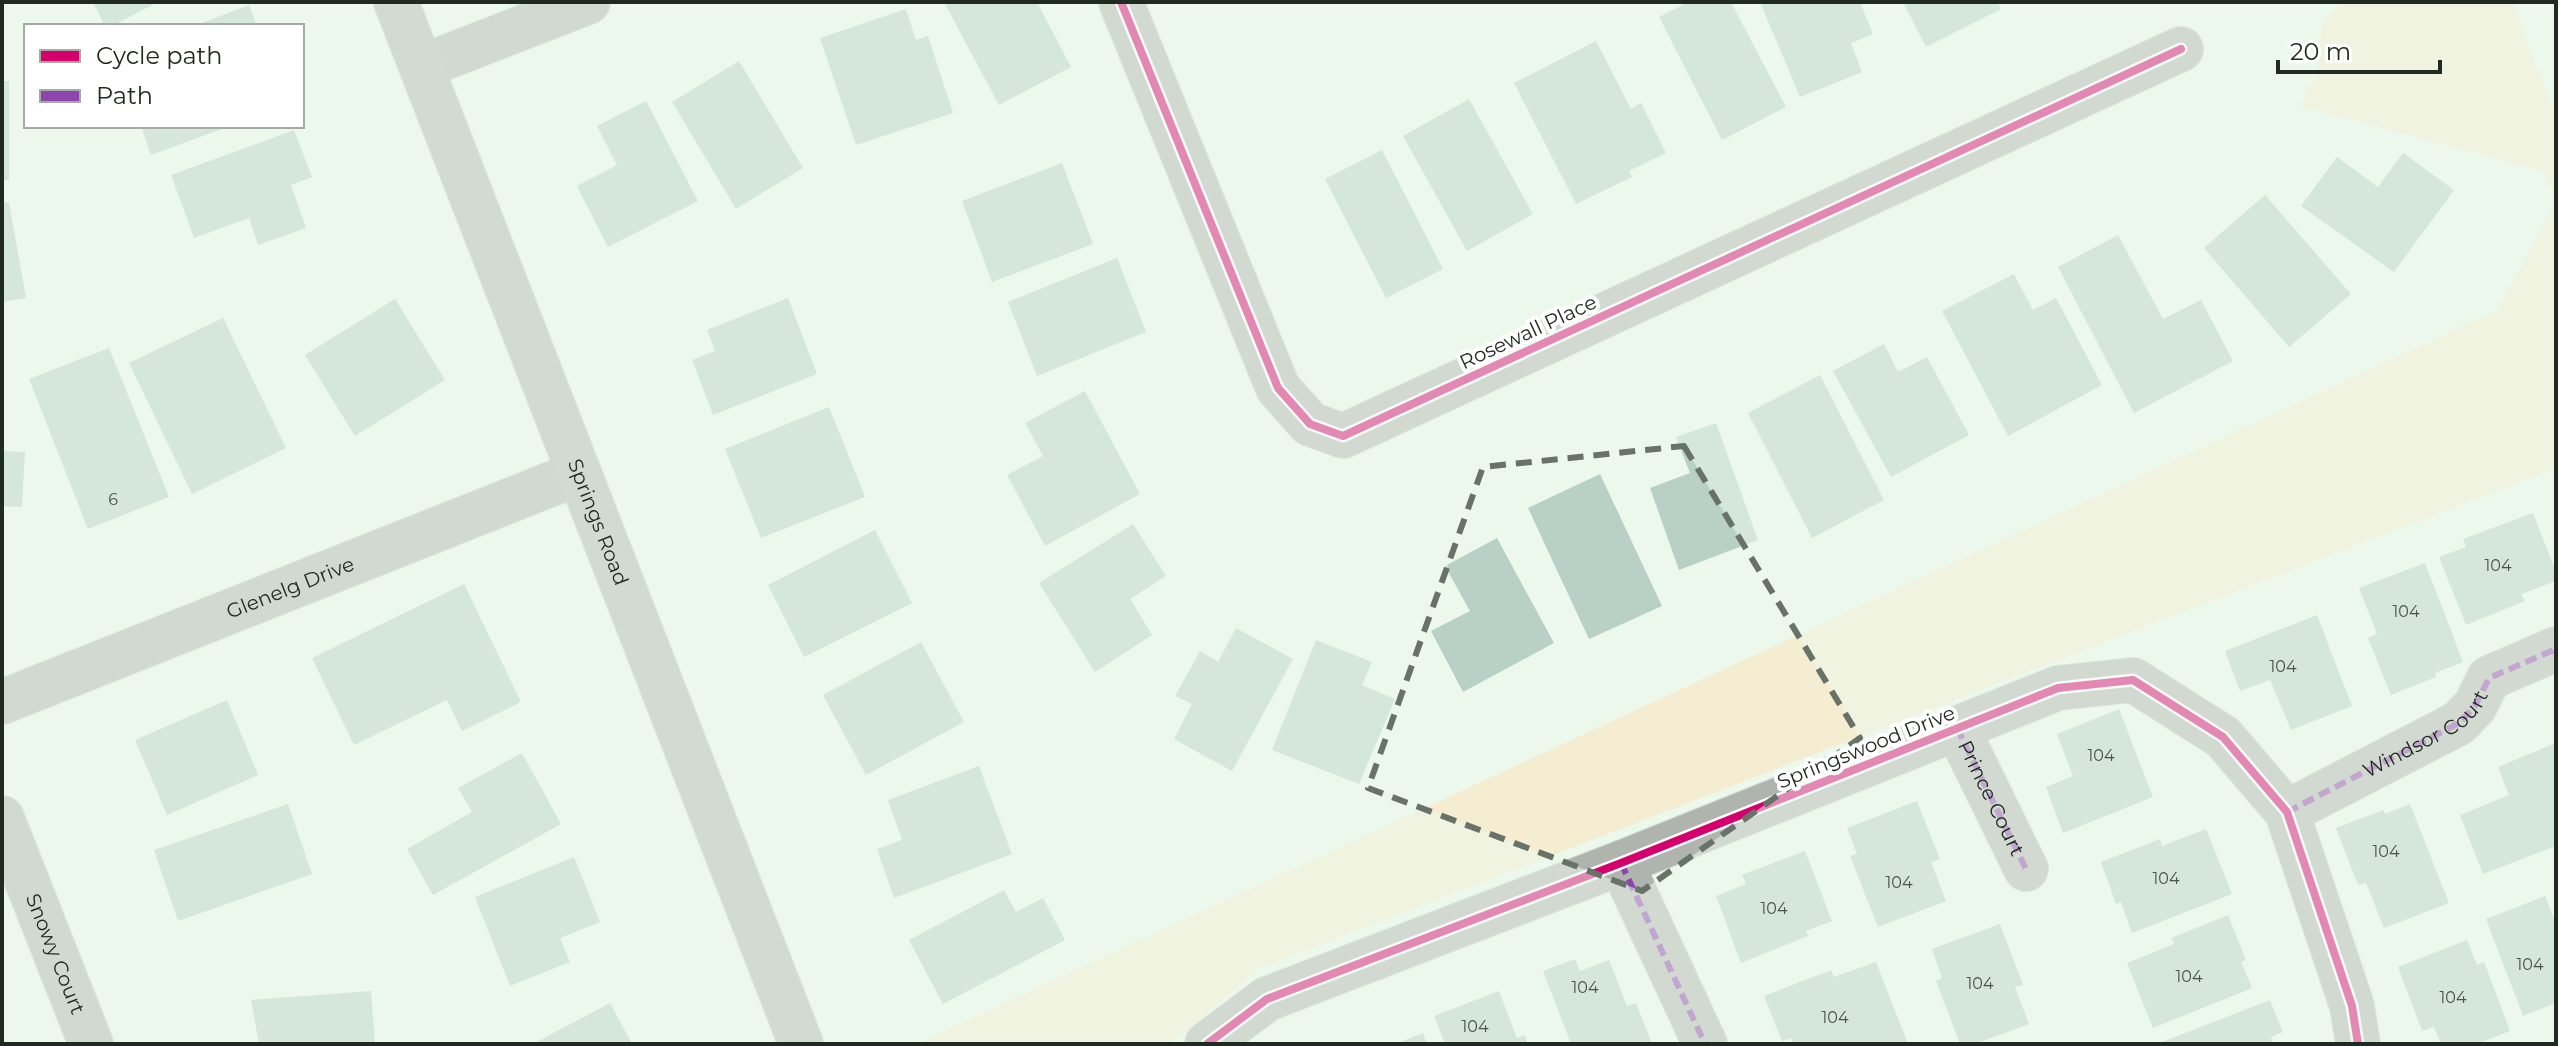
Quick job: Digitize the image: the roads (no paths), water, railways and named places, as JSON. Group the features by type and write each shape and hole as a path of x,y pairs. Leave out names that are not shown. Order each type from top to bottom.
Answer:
{"main road":[{"name":"Springs Road","path":"396,2 801,1044"}],"street":[{"path":"421,67 588,2"},
{"name":"Rosewall Place","path":"1121,2 1278,388 1310,424 1343,436 2181,49"},
{"name":"Glenelg Drive","path":"2,702 579,473"},
{"name":"Windsor Court","path":"2287,812 2459,723 2475,706 2489,678 2556,649"},
{"name":"Springswood Drive","path":"1207,1044 1267,999 1621,863 2058,688 2133,680 2223,737 2287,812 2352,1006 2358,1044"},
{"name":"Prince Court","path":"1957,728 2026,869"},
{"name":"Snowy Court","path":"2,818 91,1044"},
{"path":"1621,863 1705,1044"}]}
